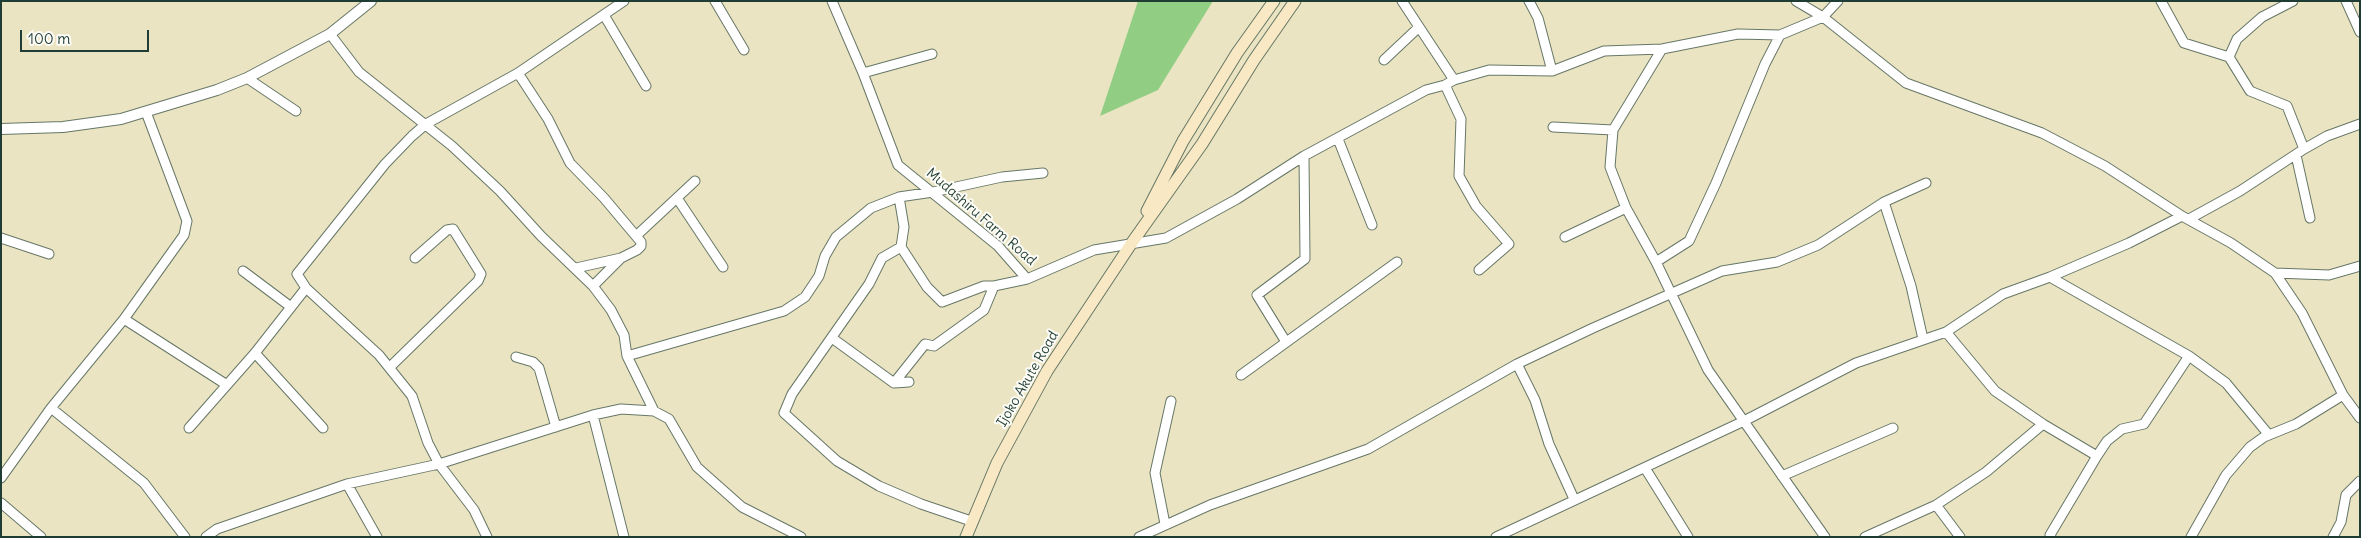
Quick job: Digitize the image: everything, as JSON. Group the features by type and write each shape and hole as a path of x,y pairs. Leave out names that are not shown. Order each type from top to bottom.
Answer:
{"main road":[{"name":"Ijoko Akute Road","path":"1131,244 1183,141 1237,53 1274,1"},
{"name":"Ijoko Akute Road","path":"966,537 971,521 997,463 1047,371 1131,244 1202,144 1254,60 1295,1"}],"street":[{"path":"1,129 63,127 121,119 217,90 247,78 330,34 371,1"},
{"path":"487,537 474,510 439,464 428,443 412,396 379,355 306,288 296,274 385,164 426,124 518,73 624,1"},
{"path":"715,1 744,50"},
{"name":"Mudashiru Farm Road","path":"832,1 863,73 898,165 998,246 1027,278 1094,250 1166,238 1237,199 1304,156 1426,90 1489,70 1552,71"},
{"path":"1402,1 1454,80"},
{"path":"1529,1 1538,18 1552,71 1604,51 1662,49 1738,34 1780,35 1822,17 1838,1"},
{"path":"1796,1 1822,17 1906,83 2042,133 2105,166 2185,217 2232,243 2275,273 2302,313 2342,395 2360,418"},
{"path":"2161,1 2184,43 2229,57 2250,91 2287,106 2304,149"},
{"path":"2229,57 2237,39 2262,18 2293,1"},
{"path":"2346,1 2360,32"},
{"path":"604,15 646,86"},
{"path":"1384,60 1418,28"},
{"path":"330,34 359,72 426,124 500,191 541,236 593,286 610,310 624,335 627,356 654,410"},
{"path":"1656,262 1689,241 1703,214 1765,64 1780,35"},
{"path":"1662,49 1613,130 1610,167 1626,208 1656,262 1708,370 1825,537"},
{"path":"863,73 932,54"},
{"path":"518,73 548,119 570,163 604,198 636,236 641,246 621,258 593,286"},
{"path":"247,78 296,111"},
{"path":"1445,85 1460,119 1459,176 1476,206 1509,244 1479,270"},
{"path":"1,478 51,408 124,319 184,235 187,221 146,112"},
{"path":"1496,537 1744,421 1856,363 1946,332 2003,294 2050,277 2240,191 2327,136 2360,124"},
{"path":"1553,127 1613,130"},
{"path":"1338,139 1372,224"},
{"path":"2296,155 2310,218"},
{"path":"1286,342 1257,295 1305,259 1304,156"},
{"path":"627,356 784,311 805,297 819,276 825,256 836,237 871,208 899,197 933,192 1002,177 1043,173"},
{"path":"636,236 695,181"},
{"path":"1139,537 1165,524 1289,475 1368,449 1517,364 1593,328 1722,272 1777,262 1818,245 1884,202 1926,183"},
{"path":"899,197 904,227 901,248 927,287 942,302 984,286 994,286 1027,278"},
{"path":"677,198 724,267"},
{"path":"1884,202 1911,286 1923,339"},
{"path":"1565,238 1626,208"},
{"path":"390,367 478,281 481,274 453,229 447,230 415,258"},
{"path":"1,238 49,254"},
{"path":"901,248 882,258 869,284 792,394 784,413 837,461 879,486 921,504 971,521"},
{"path":"576,268 621,258"},
{"path":"1241,375 1397,262"},
{"path":"2275,273 2328,275 2360,266"},
{"path":"243,271 291,307"},
{"path":"2050,277 2189,356 2226,383 2268,435"},
{"path":"894,383 925,344 934,346 984,310 994,286"},
{"path":"189,428 255,353 306,288"},
{"path":"124,319 227,385"},
{"path":"1946,332 1995,391 2043,424 2097,456"},
{"path":"832,338 894,383 909,382"},
{"path":"255,353 323,428"},
{"path":"2051,537 2050,535 2107,441 2122,429 2144,424 2189,356"},
{"path":"516,357 533,362 539,368 556,427"},
{"path":"1517,364 1535,400 1549,444 1574,499"},
{"path":"2192,537 2226,474 2250,447 2268,435 2296,424 2342,395"},
{"path":"1165,524 1155,473 1171,401"},
{"path":"51,408 144,484 185,537"},
{"path":"206,537 348,484 439,464 593,415 621,409 654,410 669,419 697,467 742,507 801,537"},
{"path":"593,415 624,537"},
{"path":"1866,537 1936,505 1986,472 2043,424"},
{"path":"1782,476 1893,428"},
{"path":"1645,468 1688,537"},
{"path":"2333,537 2338,530 2346,495 2360,481"},
{"path":"348,484 378,537"},
{"path":"1,503 41,537"},
{"path":"1936,505 1960,537"}],"green space":[{"path":"1138,1 1213,1 1158,90 1100,116"}]}
